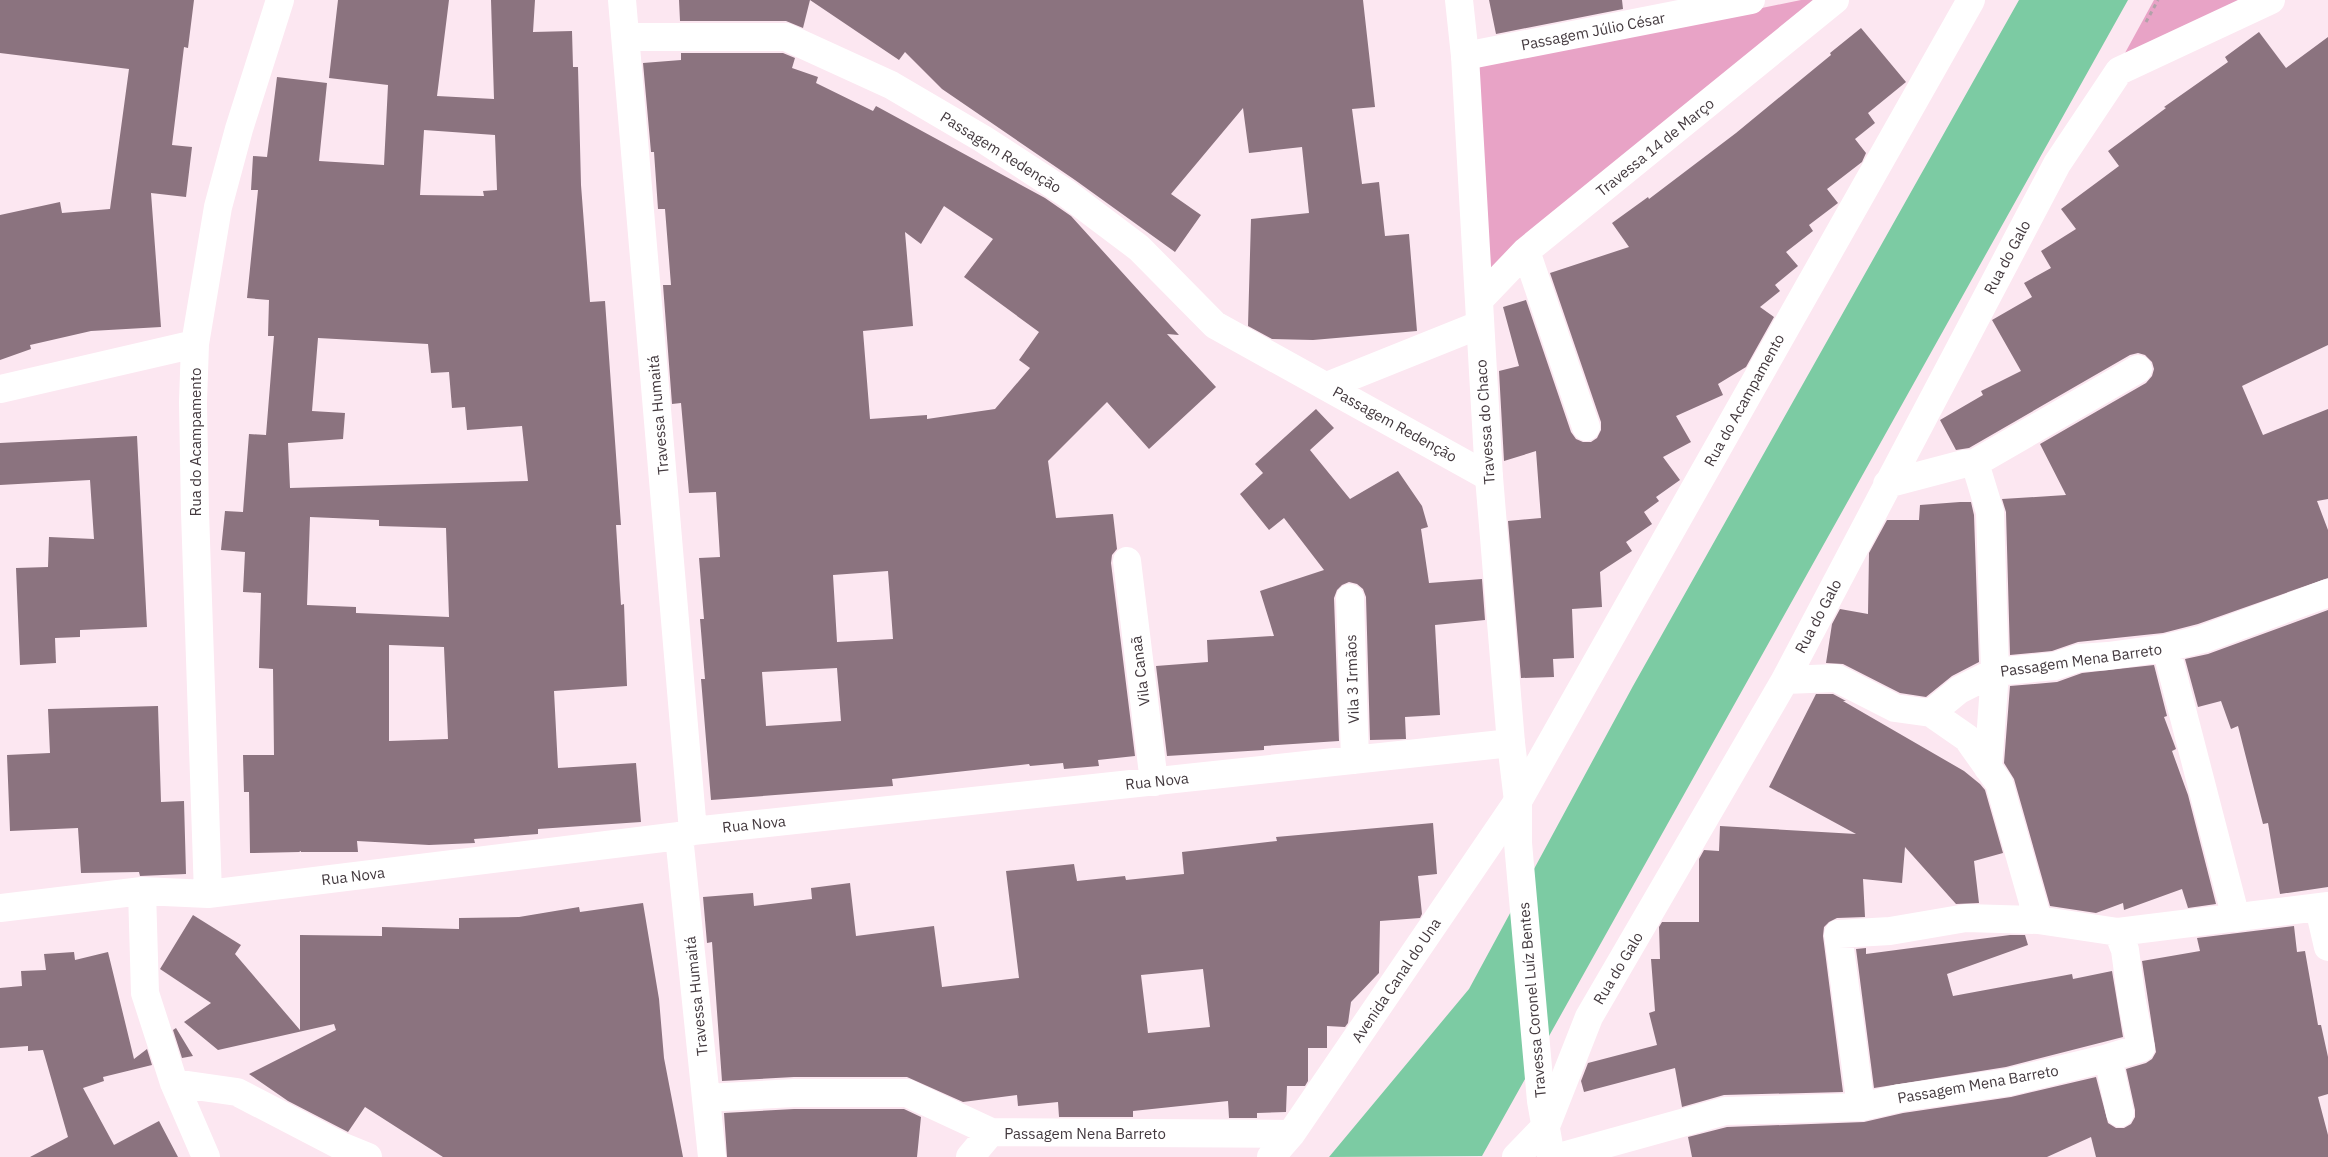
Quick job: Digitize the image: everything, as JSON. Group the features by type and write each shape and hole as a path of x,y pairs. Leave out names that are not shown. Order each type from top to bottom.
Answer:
{"street":[{"name":"Rua do Acampamento","path":"208,894 195,503 193,402 195,344 218,207 239,129 280,0"},
{"name":"Travessa Humaitá","path":"622,0 712,1157"},
{"name":"Travessa do Chaco","path":"1459,0 1465,56 1489,477 1510,743 1518,801 1518,843"},
{"name":"Passagem Júlio César","path":"1465,56 1751,0"},
{"name":"Travessa 14 de Março","path":"1479,312 1526,251 1835,0"},
{"name":"Rua do Acampamento","path":"1518,801 1970,0"},
{"name":"Rua do Galo","path":"1516,1157 1543,1113 1589,1017 1785,680 2056,164 2119,71 2271,0"},
{"name":"Passagem Redenção","path":"626,37 786,37 891,85 983,139 1066,193 1139,248 1215,325 1489,477"},
{"path":"1526,251 1586,427"},
{"name":"Passagem Redenção","path":"1327,386 1479,312"},
{"path":"0,389 195,344"},
{"path":"1887,484 1963,464 1974,463 2138,369"},
{"path":"1974,463 1990,512 1995,672 1988,768"},
{"name":"Vila Canaã","path":"1127,561 1154,782"},
{"name":"Passagem Mena Barreto","path":"1931,712 1959,690 1995,672 2055,666 2079,658 2166,648 2203,639 2328,593"},
{"name":"Vila 3 Irmãos","path":"1350,598 1355,760"},
{"path":"2166,648 2236,918"},
{"path":"1785,680 1836,678 1895,708 1931,712 1968,738 1999,783 2038,920"},
{"name":"Rua Nova","path":"0,908 142,891 208,894 686,833 1510,743"},
{"name":"Avenida Canal do Una","path":"1271,1157 1291,1134 1518,801"},
{"name":"Travessa Coronel Luíz Bentes","path":"1518,843 1543,1113 1551,1157"},
{"path":"142,891 145,993 174,1083 206,1157"},
{"path":"1861,1107 1838,934 1890,931 1966,918 2038,920 2118,932 2324,907 2328,947"},
{"name":"Passagem Mena Barreto","path":"1559,1157 1725,1111 1861,1107 2009,1082 2141,1048 2125,950 2118,932"},
{"path":"2108,1058 2120,1113"},
{"path":"174,1083 237,1092 341,1146 368,1157"},
{"name":"Passagem Nena Barreto","path":"707,1098 794,1093 907,1093 991,1132 1291,1134"},
{"path":"970,1157 991,1132"}],"shaded area":[{"path":"1801,0 1836,0 1490,280 1456,71"},
{"path":"2019,0 2128,0 1482,1156 1329,1157 1469,989 1633,686"},
{"path":"2154,0 2254,0 2125,53"}],"building":[{"path":"0,0 194,0 188,48 184,47 172,145 192,147 186,197 151,193 161,327 91,331 30,345 31,349 0,360 0,215 60,202 62,213 110,209 129,69 0,53"},
{"path":"338,0 449,0 437,96 494,99 491,0 535,0 533,32 572,31 573,67 578,67 581,185 590,302 605,301 621,525 616,525 621,605 624,604 627,686 554,691 558,768 636,763 641,822 538,829 538,834 474,839 475,843 429,845 357,841 358,852 301,851 250,853 249,792 244,792 243,755 274,755 273,669 259,668 261,593 243,592 245,552 221,550 225,511 243,512 249,434 266,435 274,336 268,336 269,300 247,298 258,190 251,190 253,156 267,157 277,77 327,83 319,161 384,165 388,85 329,78","holes":["424,130 495,135 497,190 483,191 484,196 420,195","318,338 428,344 431,373 449,372 452,408 465,407 467,430 522,426 528,481 290,488 288,443 343,439 345,413 312,411","310,517 379,520 379,526 446,528 449,617 356,613 356,607 307,605","389,645 444,647 448,739 389,741"]},
{"path":"679,0 810,0 803,28 786,21 680,21"},
{"path":"810,0 1363,0 1375,107 1352,109 1362,184 1379,182 1385,236 1409,234 1417,331 1313,340 1272,339 1248,326 1251,219 1309,213 1302,147 1249,153 1243,108 1171,194 1201,215 1175,252 1075,180 942,89 905,52 899,60"},
{"path":"1489,0 1622,0 1623,9 1496,34"},
{"path":"1861,28 1906,82 1868,113 1875,123 1855,139 1866,153 1862,162 1827,189 1838,203 1809,225 1813,231 1786,252 1798,266 1775,285 1780,291 1760,307 1774,317 1746,367 1718,384 1723,395 1676,416 1691,442 1663,457 1680,480 1656,497 1659,501 1644,512 1652,524 1626,542 1632,551 1600,572 1602,607 1572,609 1574,658 1553,659 1554,677 1521,678 1508,521 1541,518 1536,451 1504,461 1499,371 1519,366 1503,307 1526,300 1571,432 1576,439 1583,442 1591,442 1597,438 1601,430 1601,422 1550,273 1629,247 1612,223 1648,197 1649,199 1736,133"},
{"path":"2259,32 2286,68 2328,37 2328,345 2242,386 2263,435 2328,409 2328,499 2317,501 2328,530 2328,578 2198,624 2163,633 2078,642 2052,651 2010,655 2006,512 2002,499 2066,495 2040,444 2146,383 2152,376 2154,369 2152,362 2145,355 2138,353 2130,355 1969,448 1956,450 1940,420 1983,395 1981,391 2021,371 1992,320 2032,297 2024,283 2051,268 2041,251 2076,229 2061,209 2119,166 2108,151 2166,108 2164,107 2228,62 2225,57"},
{"path":"681,53 783,53 795,58 792,68 818,77 816,83 873,111 876,106 1045,198 1071,216 1179,335 1167,334 1216,387 1149,449 1107,402 1048,461 1056,518 1113,514 1117,549 1112,555 1111,563 1135,756 1098,760 1099,766 1064,769 1063,763 1030,766 1029,764 892,779 893,786 711,800 701,679 705,679 700,619 704,619 699,558 720,557 716,492 689,493 681,403 672,404 663,285 671,285 665,209 658,209 654,152 651,152 643,63 681,60","holes":["944,206 993,239 964,277 1039,332 1019,360 1030,368 995,409 927,419 927,415 870,419 863,331 913,326 905,232 921,244","888,571 893,639 837,642 833,575","837,668 841,721 766,726 762,672"]},
{"path":"1316,409 1334,428 1310,450 1350,499 1398,471 1422,506 1428,527 1421,529 1429,583 1482,579 1485,620 1435,625 1440,715 1405,717 1406,739 1370,740 1366,597 1363,589 1357,584 1349,582 1337,590 1334,598 1339,741 1264,746 1264,750 1167,756 1156,666 1208,662 1207,640 1274,636 1260,591 1324,570 1284,518 1269,530 1240,494 1263,473 1255,464"},
{"path":"137,436 147,627 80,630 80,637 55,638 56,663 20,665 16,568 48,567 49,537 94,539 90,480 0,485 0,443"},
{"path":"1971,502 1974,515 1979,662 1952,676 1926,697 1900,693 1843,664 1826,663 1832,624 1840,609 1868,614 1869,553 1887,520 1919,520 1920,505"},
{"path":"2328,610 2328,887 2280,894 2268,823 2263,824 2238,726 2231,729 2221,701 2198,707 2185,659 2208,654"},
{"path":"2154,665 2167,716 2164,717 2176,749 2172,751 2188,795 2216,904 2188,908 2182,889 2124,910 2123,903 2096,913 2050,906 2014,779 2004,763 2010,686 2057,682 2082,673"},
{"path":"1816,694 1833,694 1846,701 1843,701 1964,771 1985,790 2003,853 1974,861 1979,903 1956,904 1905,847 1902,883 1863,879 1865,917 1837,918 1824,927 1823,936 1843,1092 1724,1095 1682,1107 1675,1068 1584,1092 1581,1081 1588,1063 1657,1045 1649,1013 1655,1011 1651,959 1660,959 1659,927 1662,922 1699,922 1699,859 1704,850 1719,851 1720,826 1856,834 1769,787"},
{"path":"158,706 161,802 184,801 186,874 140,876 139,872 81,873 78,828 10,831 7,755 50,753 48,709"},
{"path":"1433,823 1437,874 1418,876 1422,914 1420,918 1380,921 1379,973 1351,1002 1348,1023 1345,1027 1327,1026 1327,1048 1308,1048 1308,1081 1305,1086 1287,1086 1286,1112 1257,1113 1257,1118 1229,1118 1228,1101 1133,1111 1133,1117 1059,1117 1058,1102 1018,1106 1017,1095 963,1102 907,1077 794,1077 722,1081 712,942 707,943 703,897 753,893 754,906 812,899 811,888 850,883 856,936 934,926 942,987 1019,978 1006,871 1074,864 1077,881 1125,876 1126,880 1184,874 1182,852 1277,841 1276,837","holes":["1203,969 1210,1027 1148,1033 1141,975"]},
{"path":"643,903 659,999 664,1058 683,1157 443,1157 365,1107 348,1132 288,1101 249,1074 336,1030 334,1024 218,1050 184,1022 211,1003 160,969 193,915 241,945 235,954 300,1030 300,935 382,936 382,927 459,929 459,918 519,917 579,907 580,912"},
{"path":"2294,926 2297,952 2305,951 2318,1025 2321,1025 2328,1057 2328,1094 2318,1097 2328,1135 2328,1157 2096,1157 2091,1137 2047,1157 1692,1157 1688,1137 1727,1127 1864,1122 1903,1113 2011,1097 2096,1077 2108,1123 2116,1128 2124,1128 2131,1124 2135,1117 2126,1069 2146,1063 2152,1059 2156,1052 2142,961 2200,951 2197,938"},
{"path":"2010,935 2025,935 2028,945 1947,974 1953,996 2072,974 2073,979 2112,971 2123,1037 2006,1067 1874,1088 1856,949 1866,948 1866,954"},
{"path":"74,952 75,960 108,952 134,1059 147,1049 152,1065 103,1077 104,1081 83,1088 114,1145 159,1121 178,1157 30,1157 68,1137 43,1050 28,1051 28,1046 0,1048 0,988 22,986 21,971 46,970 44,954"},
{"path":"176,1028 193,1056 182,1058 173,1030"},
{"path":"794,1109 904,1109 921,1117 917,1157 727,1157 724,1113"}]}
